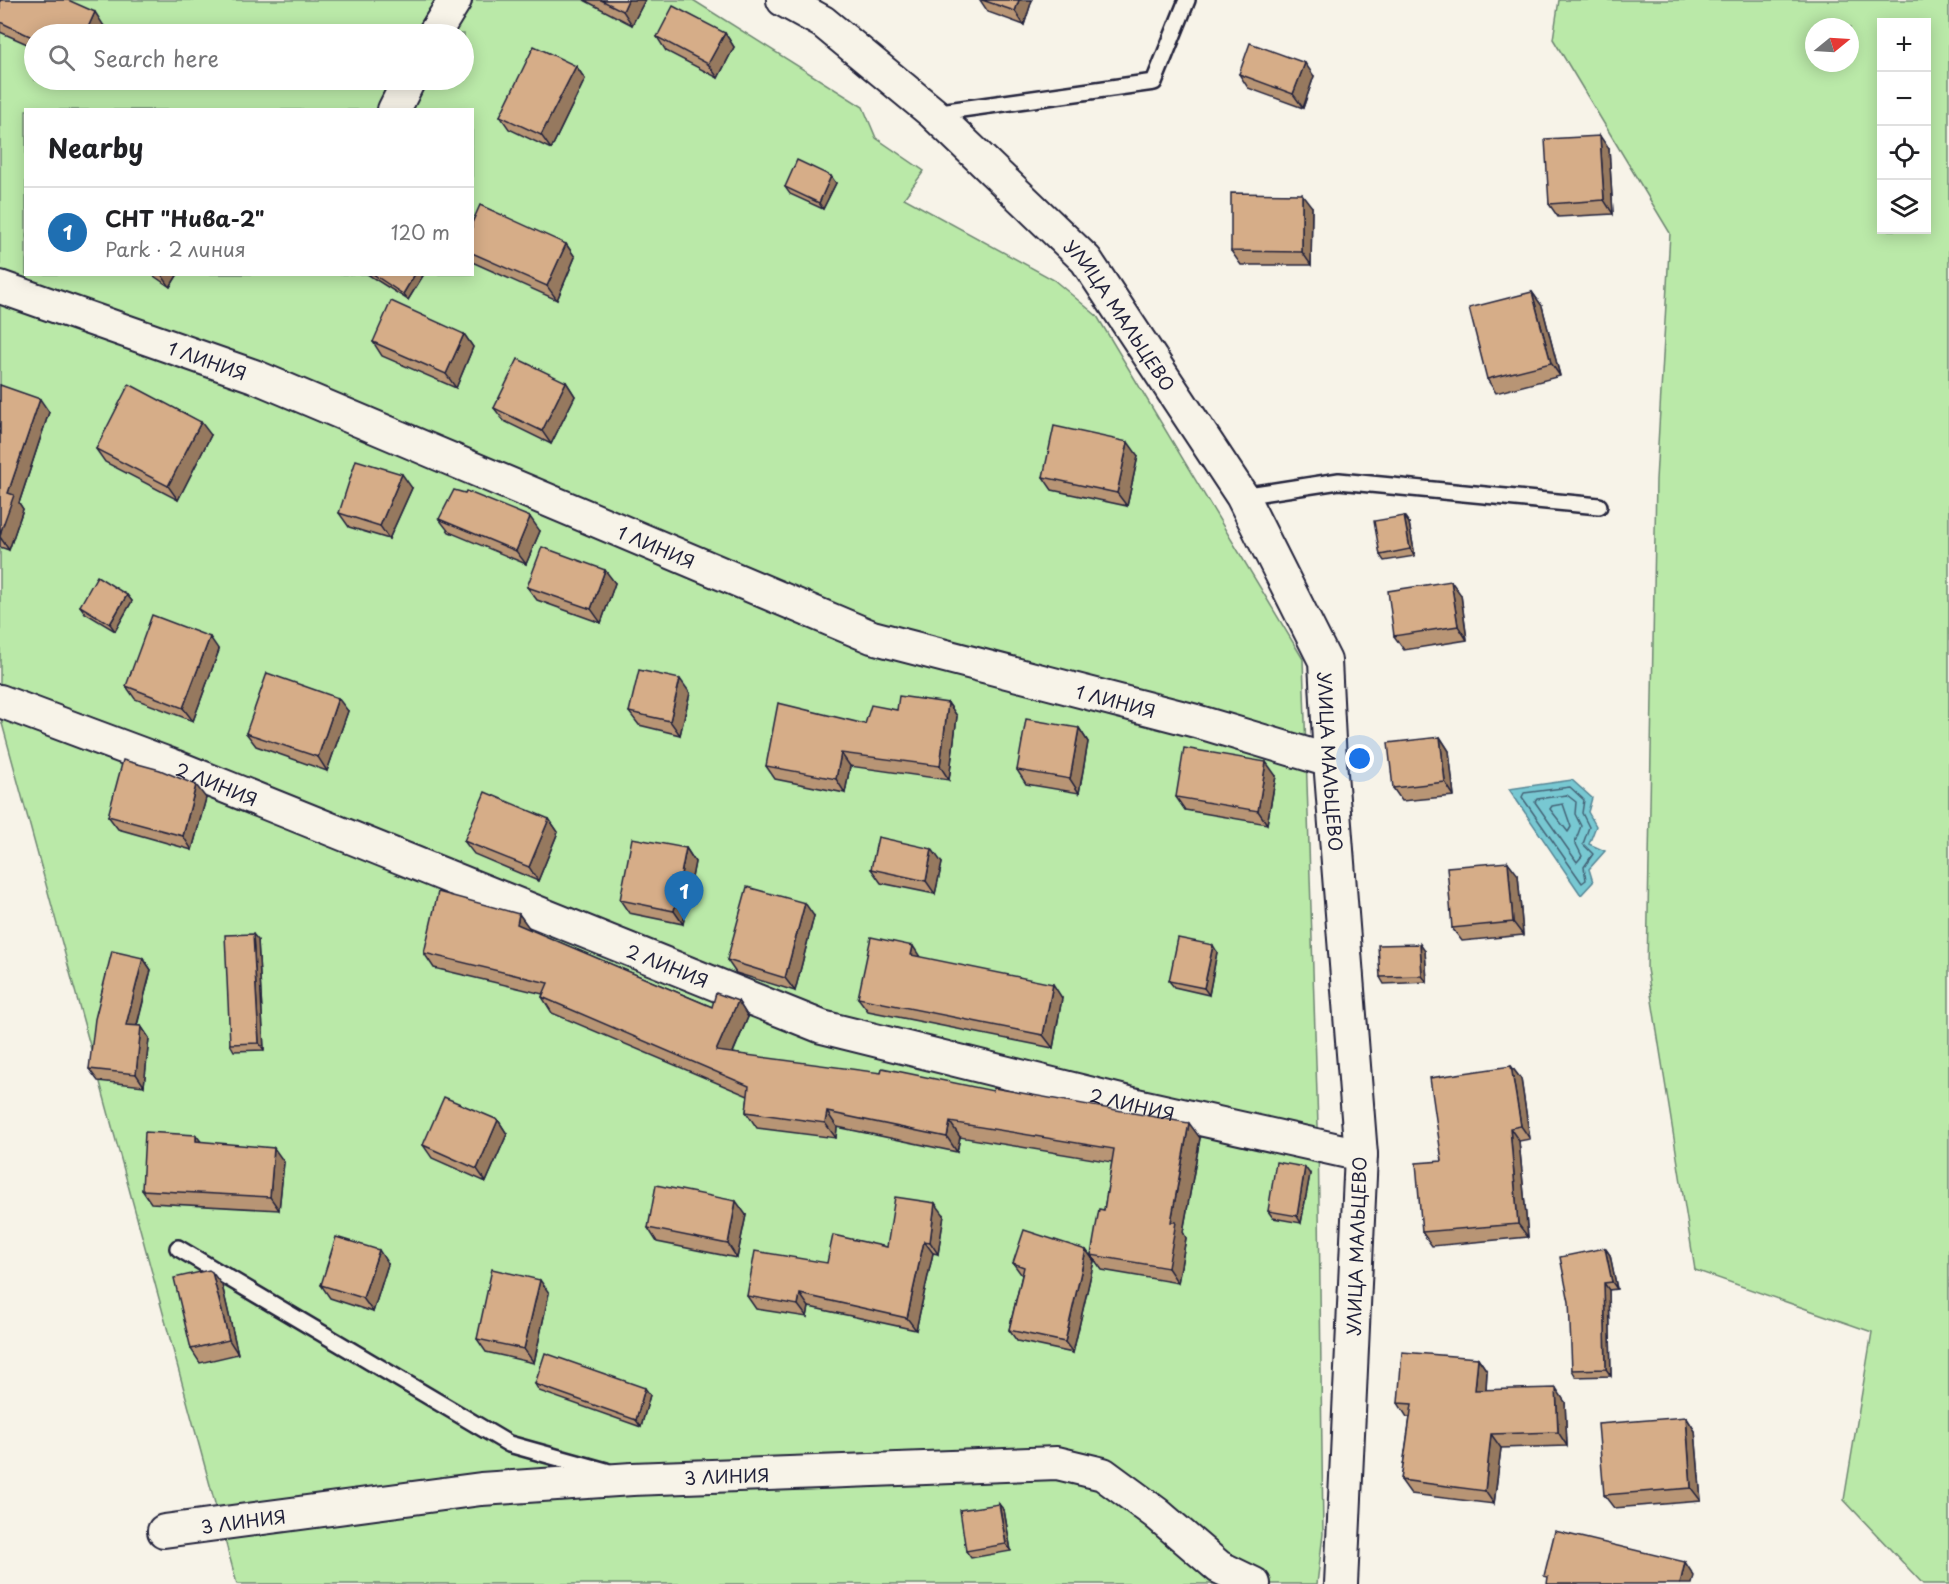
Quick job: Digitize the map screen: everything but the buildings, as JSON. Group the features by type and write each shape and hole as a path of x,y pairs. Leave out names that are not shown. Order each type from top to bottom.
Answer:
{"street":[{"path":"440,24 455,0"},
{"name":"УЛИЦА МАЛЬЦЕВО","path":"783,0 823,22 933,113 1086,260 1242,496 1325,662 1330,761 1361,1155 1341,1584"},
{"path":"394,108 404,90"},
{"name":"1 ЛИНИЯ","path":"0,287 254,376 872,637 1196,721 1330,761"},
{"name":"2 ЛИНИЯ","path":"0,701 174,766 822,1027 1137,1105 1361,1155"},
{"name":"3 ЛИНИЯ","path":"164,1532 482,1489 632,1479 1057,1462 1102,1474 1156,1513 1219,1567 1254,1584"}],"lane":[{"path":"933,113 1154,82 1187,0"},
{"path":"1242,496 1339,481 1599,506"},
{"path":"178,1248 509,1444 632,1479"}],"green space":[{"path":"0,0 693,0 863,107 876,138 924,171 904,198 1054,280 1097,316 1303,659 1318,1126 1323,1534 1317,1584 237,1584 0,716"},
{"path":"1559,0 1949,0 1949,1584 1923,1584 1844,1500 1872,1332 1695,1270 1647,969 1656,480 1670,233 1553,39"}],"water":[{"path":"1572,780 1592,798 1588,812 1596,826 1589,844 1605,851 1589,869 1593,882 1581,895 1509,789"}],"place":[{"name":"СНТ \"Нива-2\"","path":"684,921"}]}
